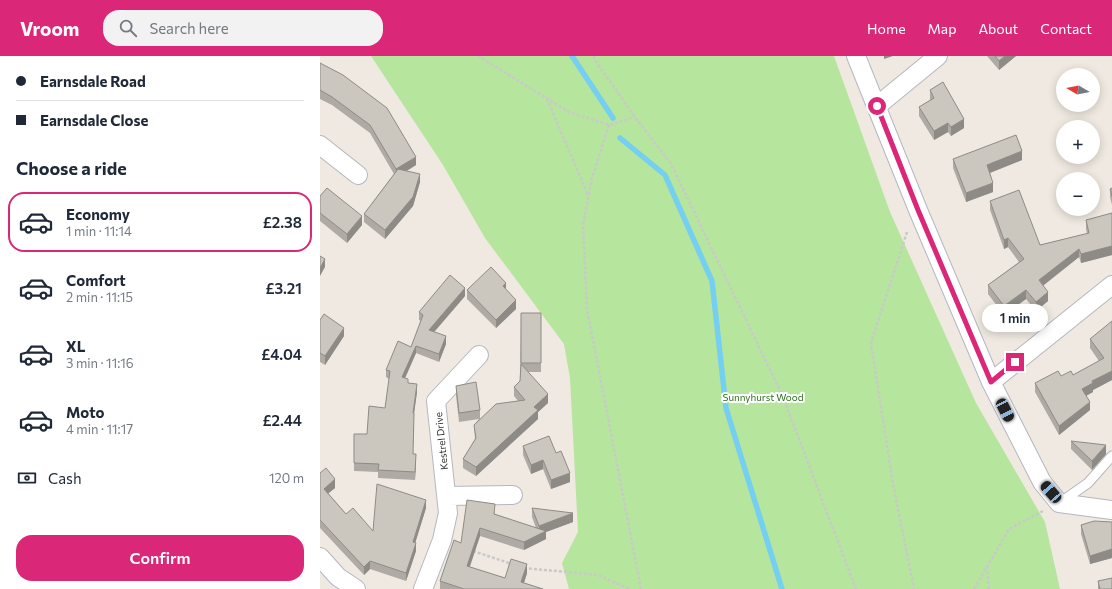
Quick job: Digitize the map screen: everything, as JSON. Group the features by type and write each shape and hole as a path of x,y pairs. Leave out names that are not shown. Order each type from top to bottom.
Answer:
{"street":[{"path":"856,56 918,210 991,382 1042,482 1059,503 1112,510"},
{"path":"877,106 938,56"},
{"path":"323,154 358,175"},
{"path":"991,382 1112,285"},
{"name":"Kestrel Drive","path":"423,589 442,540 448,513 436,401 479,355"},
{"path":"447,496 513,495"},
{"path":"320,557 338,577 356,589"}],"lane":[{"path":"1059,503 1088,483 1112,456"}],"path":[{"path":"478,56 569,112 610,125 635,117"},
{"path":"594,56 594,59 635,117 671,164 783,397 856,589"},
{"path":"547,98 588,196"},
{"path":"610,125 592,178 583,224 587,309 641,589"},
{"path":"914,589 893,484 871,343 908,226 918,210"},
{"path":"974,589 1009,529 1059,503"},
{"path":"472,550 525,568 598,575 630,589"},
{"path":"987,566 989,589"}],"green space":[{"name":"Sunnyhurst Wood","path":"371,56 834,56 890,212 976,403 1045,522 1060,589 569,589 562,563 578,532 570,378 564,344 485,238 443,165"}],"building":[{"path":"995,56 1005,56 999,61"},
{"path":"320,63 343,75 387,108 416,157 396,169 370,125 320,90"},
{"path":"943,82 964,119 951,127 948,123 934,131 919,107 934,98 930,90"},
{"path":"1016,135 1022,151 987,165 993,183 966,193 953,159"},
{"path":"398,169 420,174 413,197 385,230 364,214"},
{"path":"327,188 362,216 347,234 320,213 320,196"},
{"path":"1019,190 1040,245 1089,233 1086,220 1112,213 1112,246 1081,254 1079,249 1039,280 1048,292 1036,302 1026,290 1004,306 988,285 1024,259 1008,238 1004,240 990,201"},
{"path":"320,256 325,259 320,268"},
{"path":"491,267 506,283 503,286 516,300 496,320 467,290"},
{"path":"450,275 465,288 429,330 446,336 439,354 416,346 402,377 408,379 408,383 417,384 413,413 413,454 416,454 415,472 378,470 379,464 354,463 354,434 367,434 369,406 385,408 390,371 386,370 398,341 411,347 423,315 419,312"},
{"path":"521,313 541,313 541,363 521,363"},
{"path":"324,314 344,328 325,356 320,353 320,320"},
{"path":"1112,321 1112,371 1092,381 1093,383 1082,389 1090,402 1059,426 1035,383 1058,371 1061,376 1071,371 1073,375 1104,358 1090,339"},
{"path":"521,364 548,394 534,407 538,410 476,467 463,459 476,438 474,425 496,404 525,400 514,387 520,381"},
{"path":"476,382 480,410 459,413 456,386"},
{"path":"549,436 556,453 561,451 570,473 551,480 543,460 531,465 523,446"},
{"path":"1071,441 1106,445 1092,461"},
{"path":"326,468 335,479 324,489 346,514 353,508 373,531 377,484 426,500 413,542 416,543 406,573 370,561 364,567 320,520 320,473"},
{"path":"467,500 495,504 494,514 546,531 524,542 480,528 467,566 505,578 511,559 527,564 521,582 543,589 464,589 440,581 454,540 461,543"},
{"path":"532,508 573,513 539,526"},
{"path":"1094,521 1112,522 1112,549 1090,556 1081,525"},
{"path":"1112,578 1112,589 1100,589 1098,581"}],"waterway":[{"path":"572,56 613,118"},
{"path":"620,138 665,175 712,281 726,408 782,589"}],"route":[{"path":"877,106 918,210 991,382 1015,362"}]}
